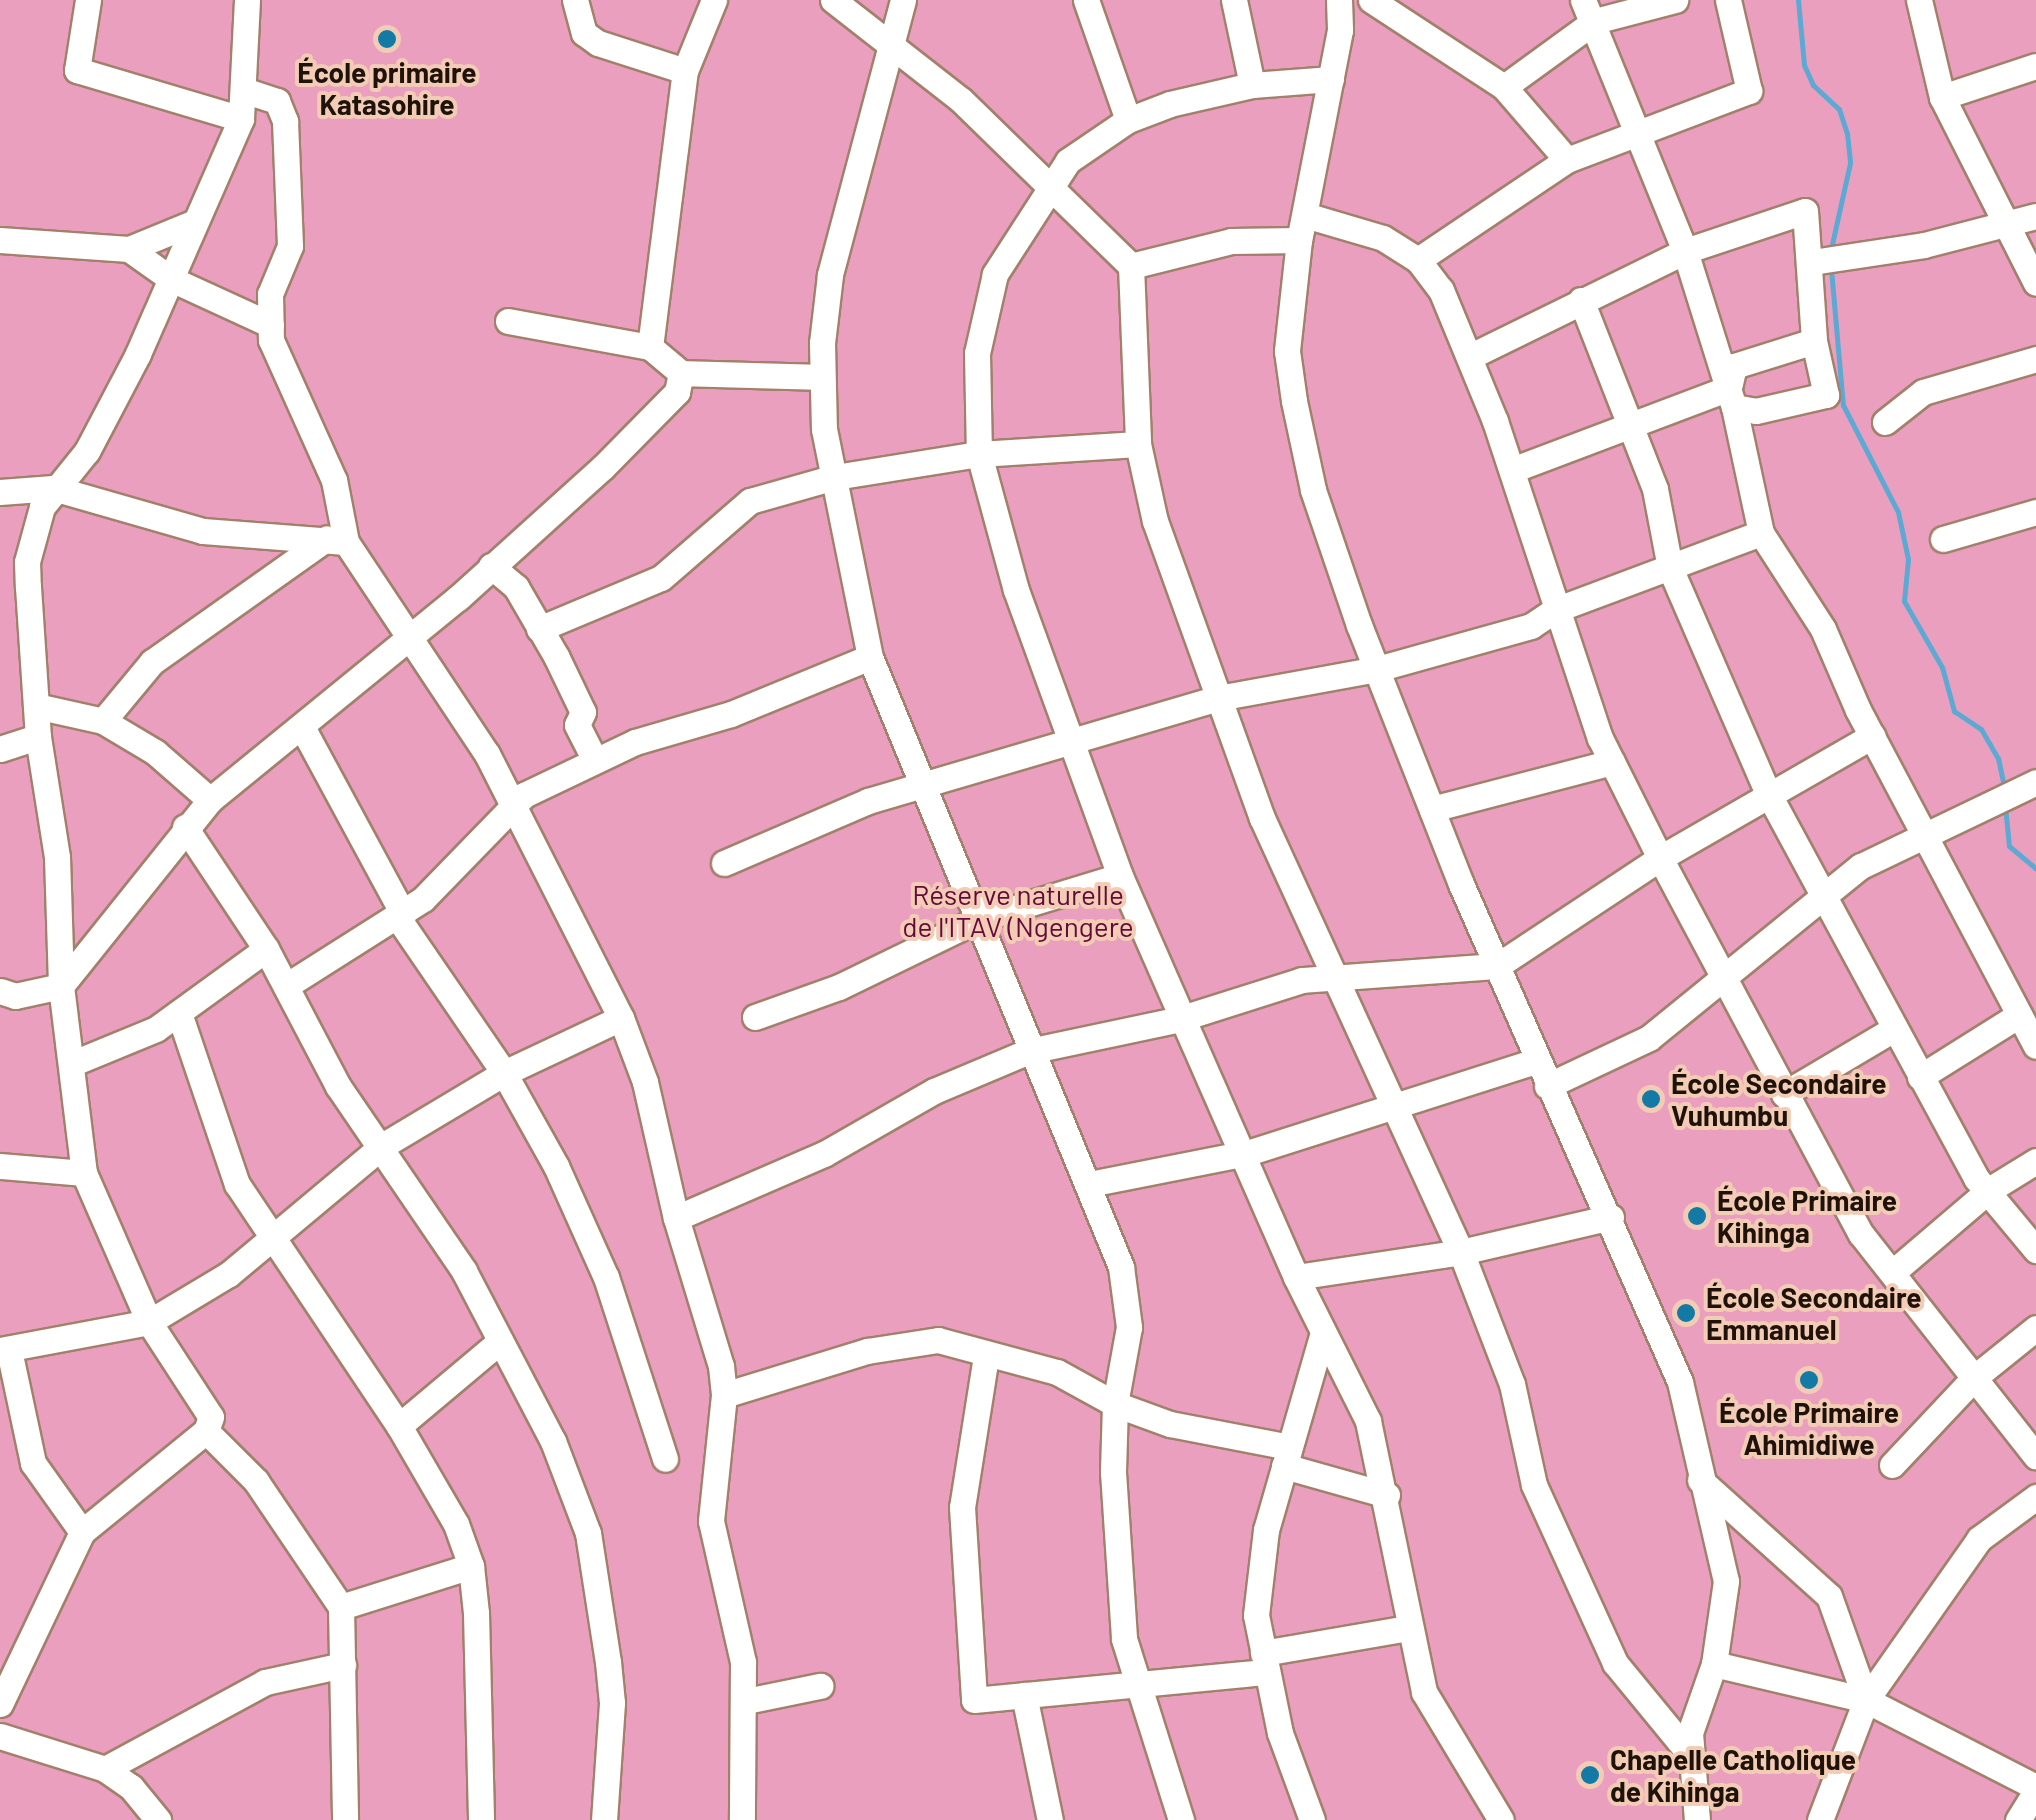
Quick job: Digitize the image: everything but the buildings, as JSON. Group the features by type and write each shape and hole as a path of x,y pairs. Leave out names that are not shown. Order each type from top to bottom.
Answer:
{"street":[{"path":"88,0 77,70 240,119"},
{"path":"0,1704 9,1655 54,1602 82,1532 206,1431 211,1418 149,1322 84,1173 61,986 58,857 38,736 27,562 53,488 101,428 240,119 247,0"},
{"path":"575,0 584,33 598,43 684,70"},
{"path":"650,348 684,70 714,0"},
{"path":"833,0 890,42 1050,181 1132,266 1138,444 1155,521 1218,698 1300,911 1460,1252 1512,1384 1534,1485 1615,1663 1688,1752"},
{"path":"904,0 830,275 821,377 834,477 870,658 980,919 1030,1051 1089,1184 1128,1299 1115,1404 1118,1585 1131,1668 1142,1684 1181,1820"},
{"path":"1086,0 1128,120"},
{"path":"1234,0 1252,85"},
{"path":"1339,0 1340,30 1302,227 1286,351 1294,400 1314,490 1377,669 1432,809 1536,1061 1610,1217 1680,1382 1726,1581 1714,1664 1688,1752 1697,1820"},
{"path":"1340,30 1355,0"},
{"path":"1371,0 1504,87 1567,160"},
{"path":"1504,87 1589,11 1675,0"},
{"path":"1418,260 1567,160 1749,91 1728,0"},
{"path":"1918,0 1942,97 2004,227 2036,283"},
{"path":"1589,11 1686,251 1731,398 1761,533 1822,629 1872,736 2036,1046"},
{"path":"1942,97 2036,66"},
{"path":"1331,79 1252,85 1128,120 1088,145 1050,181 995,274 983,316 977,353 979,454 1016,590 1120,876 1247,1153 1296,1277 1368,1421 1387,1495 1408,1628 1424,1692 1502,1820"},
{"path":"243,90 276,101 285,122 290,246 270,294 270,325 279,365 334,480 336,540 410,635 487,754 513,812 621,1018 650,1099 676,1218 724,1395 711,1521 738,1626 746,1701 742,1820"},
{"path":"1471,356 1686,251 1806,211 1814,341 1826,395 1756,411 1731,398 1629,421 1603,439 1512,470"},
{"path":"1812,262 2004,227 2036,216"},
{"path":"0,240 130,250 195,222"},
{"path":"1132,266 1302,227 1383,238 1418,260 1442,290 1471,356 1556,610 1612,762 1660,858 1727,974 1784,1094 1861,1234 2036,1456"},
{"path":"130,250 171,279 270,325"},
{"path":"1581,300 1655,489 1670,568 1768,793 1825,889 1920,1078 1989,1190 2036,1250"},
{"path":"508,321 650,348 681,374 821,377"},
{"path":"1731,398 1734,366 1814,341"},
{"path":"1885,422 1923,392 2036,359"},
{"path":"0,991 15,996 61,986 210,800 491,566 654,417 676,392 681,374"},
{"path":"539,630 661,578 750,501 834,477 979,454 1138,444"},
{"path":"0,492 53,488 203,531 336,540"},
{"path":"1943,539 2036,512"},
{"path":"724,863 868,801 1074,744 1218,698 1377,669 1531,626 1556,610 1761,533"},
{"path":"104,720 152,662 336,540"},
{"path":"491,566 516,587 583,712 577,725 594,759"},
{"path":"286,986 400,916 513,812 524,795 594,759 731,714 870,658"},
{"path":"36,706 104,720 155,752 210,800"},
{"path":"302,727 400,916 504,1073 556,1166 606,1277 665,1459"},
{"path":"0,749 38,736"},
{"path":"676,1218 824,1154 934,1090 1030,1051 1176,1020 1302,980 1497,966 1660,858 1872,736"},
{"path":"1432,809 1612,762"},
{"path":"1547,1086 1649,1038 1825,889 1924,834 2036,782"},
{"path":"185,828 266,950 338,1086 464,1272 554,1441 588,1533 612,1702 604,1820"},
{"path":"754,1017 839,987 980,919 1120,876"},
{"path":"72,1064 120,1048 180,1013 266,950"},
{"path":"180,1013 237,1184 399,1426 456,1524 471,1566 481,1820"},
{"path":"1920,1078 2019,1015"},
{"path":"82,1532 33,1464 4,1350 149,1322 229,1274 382,1146 504,1073 621,1018"},
{"path":"1784,1094 1895,1028"},
{"path":"1089,1184 1247,1153 1536,1061"},
{"path":"1893,1272 1989,1190 2036,1161"},
{"path":"0,1166 84,1173"},
{"path":"1296,1277 1460,1252 1610,1217"},
{"path":"1892,1465 1975,1377 2036,1328"},
{"path":"1312,1820 1298,1793 1264,1662 1259,1573 1286,1457 1323,1333"},
{"path":"724,1395 898,1345 938,1340 1056,1372 1115,1404 1286,1457 1387,1495"},
{"path":"399,1426 499,1342"},
{"path":"986,1356 962,1507 974,1700 1142,1684 1264,1662 1408,1628"},
{"path":"206,1431 256,1481 341,1607 345,1820"},
{"path":"1700,1480 1830,1596 1866,1700"},
{"path":"1820,1820 1866,1700 1979,1538 2036,1496"},
{"path":"341,1607 471,1566"},
{"path":"1714,1664 1866,1700 2036,1789 2018,1820"},
{"path":"105,1770 265,1682 291,1681 343,1665"},
{"path":"746,1701 820,1686"},
{"path":"1024,1695 1050,1820"},
{"path":"0,1736 105,1770 132,1787 158,1820"}],"green space":[{"name":"Réserve naturelle de l'ITAV (Ngengere","path":"0,0 2036,0 2036,1820 0,1820"}],"waterway":[{"path":"1798,0 1804,65 1813,85 1839,109 1847,133 1850,163 1830,253"},
{"path":"1831,269 1843,405 1898,512 1908,559 1904,601 1942,667 1954,711 1981,729 1998,758 2005,790"},
{"path":"2005,806 2009,846 2036,869"}],"place":[{"name":"École primaire Katasohire","path":"387,39"},
{"name":"École Secondaire Vuhumbu","path":"1651,1099"},
{"name":"École Primaire Kihinga","path":"1697,1216"},
{"name":"École Secondaire Emmanuel","path":"1686,1313"},
{"name":"École Primaire Ahimidiwe","path":"1809,1380"},
{"name":"Chapelle Catholique de Kihinga","path":"1590,1775"}]}
